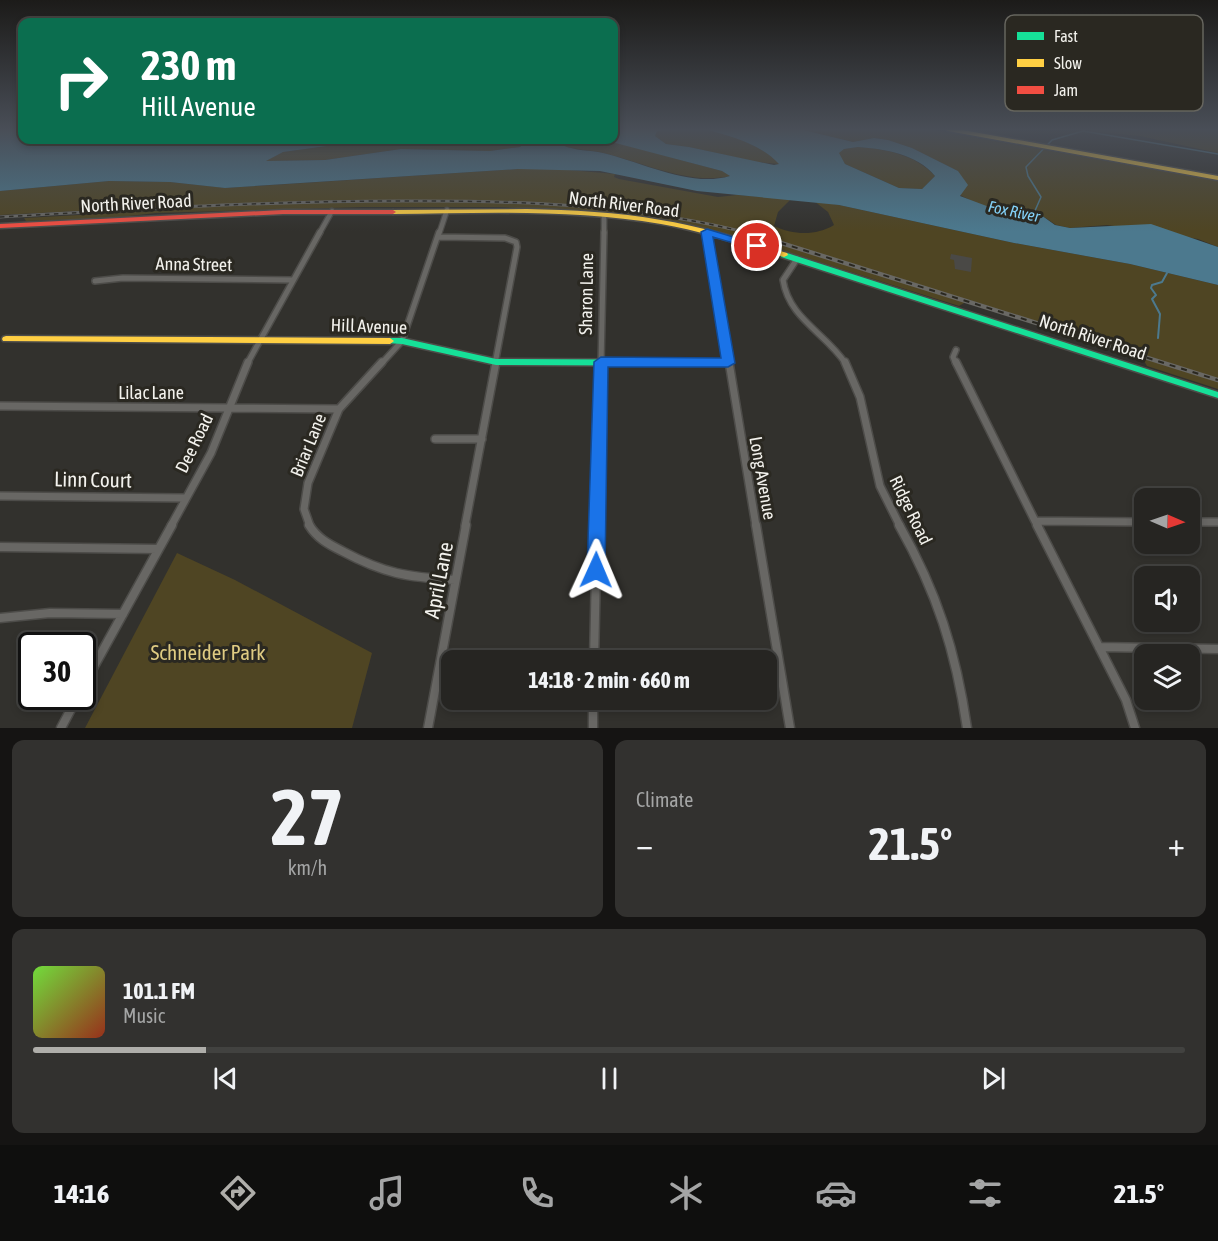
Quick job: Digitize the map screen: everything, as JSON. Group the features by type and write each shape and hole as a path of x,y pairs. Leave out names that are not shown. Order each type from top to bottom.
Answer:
{"main road":[{"path":"1140,163 1218,177"},
{"name":"North River Road","path":"0,226 332,211 447,210 604,216 658,222 707,232 797,259 1218,395"},
{"name":"Hill Avenue","path":"6,339 402,341 496,362 728,363"}],"street":[{"name":"Briar Lane","path":"447,210 402,341 339,408 304,497 304,508 310,527 321,540 373,568 409,577 455,580"},
{"name":"Dee Road","path":"96,663 211,453 243,371 332,211"},
{"name":"Sharon Lane","path":"594,650 604,216"},
{"name":"Long Avenue","path":"707,232 790,728"},
{"name":"April Lane","path":"428,728 517,247 512,239 439,237"},
{"name":"Ridge Road","path":"797,259 783,280 786,297 796,314 825,337 849,368 869,426 871,449 881,487 923,567 944,615 955,652 967,728"},
{"name":"Anna Street","path":"95,281 123,278 293,280"},
{"path":"956,350 952,357 1126,700 1135,728"},
{"name":"Lilac Lane","path":"0,406 339,408"},
{"path":"435,439 482,439"},
{"name":"Linn Court","path":"0,496 185,498"},
{"path":"1035,521 1134,522"},
{"path":"1200,522 1218,522"},
{"path":"0,547 158,549"},
{"path":"0,618 50,613 123,614"},
{"path":"1099,647 1218,649"},
{"path":"61,728 71,710"},
{"path":"593,710 593,728"}],"green space":[{"path":"637,163 692,163 722,171 731,176 698,178"},
{"path":"919,163 935,176 922,189 899,188 845,164"},
{"path":"942,163 1117,163 1218,181 1218,247 1198,239 1107,225 1070,228 1056,225 1034,210 1023,215 996,214 960,195 958,171"},
{"path":"518,169 557,169 615,174 614,177 619,179 718,197 737,195 791,199 778,212 774,226 797,233 812,233 834,225 828,212 814,201 1014,243 1130,264 1218,285 1218,389 1147,366 1141,356 969,300 959,306 736,236 663,220 608,213 499,207 363,207 156,213 111,218 26,221 24,218 191,209 197,205 0,215 0,191 109,181 170,182 226,188"},
{"name":"Schneider Park","path":"177,553 235,580 372,653 352,728 85,728"}],"water":[{"path":"0,163 637,163 683,176 715,179 730,176 722,171 691,163 774,165 778,163 844,163 899,188 922,189 935,176 920,163 942,163 958,171 968,185 960,196 992,208 995,214 1019,218 1034,210 1055,225 1070,228 1151,224 1218,247 1218,285 1130,264 1014,243 839,205 697,191 600,171 518,169 225,188 170,182 109,181 0,191"}],"building":[{"path":"951,254 972,258 971,272 955,269 954,260 950,259"}],"waterway":[{"name":"Fox River","path":"1030,163 1026,167 1028,176 1041,197 1034,213"},
{"path":"1158,338 1160,314 1152,299 1156,295 1151,288 1152,285 1162,282 1167,273"}],"railway":[{"path":"0,217 264,204 465,201 547,204 630,211 752,234"},
{"path":"746,232 1218,380"}],"traffic: fast":[{"path":"784,255 1218,395"},
{"path":"390,341 402,341 496,362 728,363"}],"traffic: slow":[{"path":"1135,163 1218,178"},
{"path":"393,212 527,211 628,217 692,229 784,255"},
{"path":"6,339 390,341"}],"traffic: jam":[{"path":"0,226 283,212 393,212"}],"route":[{"path":"596,570 601,362 728,363 707,232 757,246"}]}
